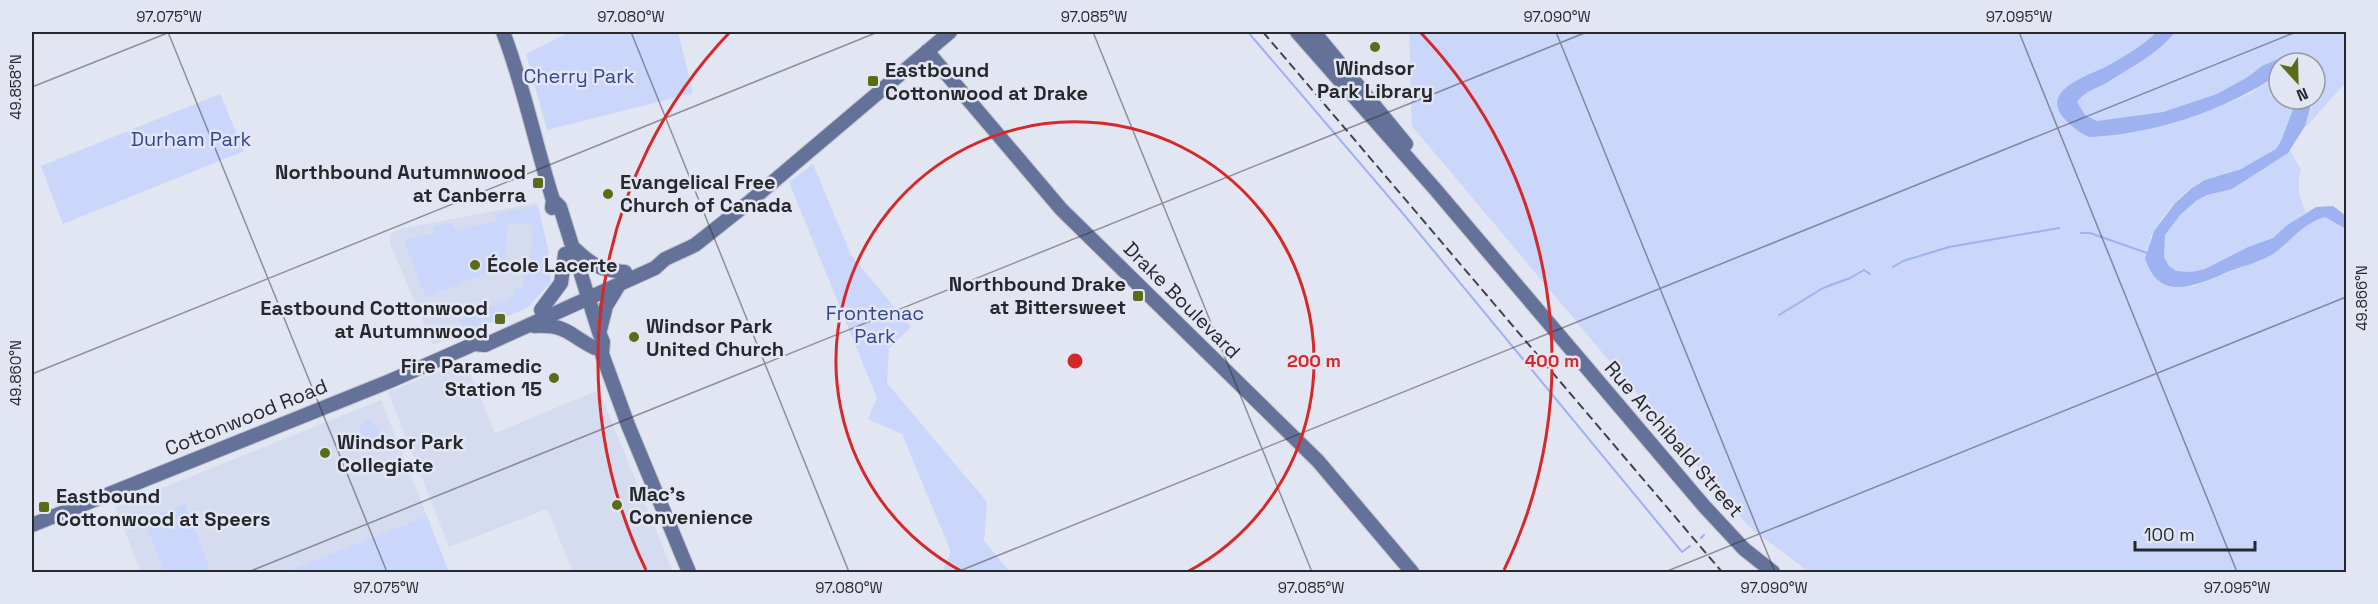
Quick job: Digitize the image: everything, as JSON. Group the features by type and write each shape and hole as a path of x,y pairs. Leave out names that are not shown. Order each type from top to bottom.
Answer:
{"street":[{"path":"503,32 512,53 553,200 560,207 568,250 598,351 689,573"},
{"name":"Cottonwood Road","path":"32,525 390,381 474,344 485,345 583,296 623,278 655,268 665,259 695,245 740,210 950,32"},
{"name":"Rue Archibald Street","path":"1297,32 1435,189 1704,506 1744,549 1773,573"},
{"name":"Rue Archibald Street","path":"1314,32 1410,148 1435,189"},
{"name":"Drake Boulevard","path":"927,51 1061,209 1318,461 1412,573"},
{"path":"568,250 591,264 623,278 606,306 599,332"},
{"path":"541,310 561,283 568,250"},
{"path":"583,296 603,342 598,351"},
{"name":"Cottonwood Road","path":"474,344 479,337 541,310 583,296"},
{"path":"526,326 549,325 561,328 575,334 598,351"}],"shaded area":[{"name":"École Lacerte","path":"537,203 548,249 551,282 527,308 433,345 390,244 390,237 394,232 404,228"},
{"path":"465,361 495,433 599,390 673,572 573,572 547,509 449,547 388,392"},
{"name":"Windsor Park Collegiate","path":"381,400 427,516 285,572 141,572 115,507"}],"green space":[{"name":"Cherry Park","path":"570,32 678,32 693,93 547,130 526,54"},
{"path":"1409,32 2157,32 2126,55 2067,87 2072,126 2158,126 2215,109 2251,93 2267,82 2267,111 2293,111 2279,146 2268,156 2243,168 2198,184 2181,196 2160,220 2150,238 2145,256 2149,268 2160,282 2192,287 2271,255 2312,221 2325,217 2346,229 2346,572 1814,572 1805,569 1748,526 1412,126"},
{"path":"2175,32 2342,32 2346,41 2346,82 2327,103 2327,51 2267,51 2267,65 2217,95 2163,112 2097,121 2085,115 2077,102 2080,98 2144,59"},
{"name":"Durham Park","path":"220,94 244,151 63,224 41,166"},
{"path":"2311,111 2320,111 2306,127"},
{"path":"2290,150 2301,170 2299,191 2306,212 2273,238 2248,247 2206,269 2191,272 2176,271 2169,266 2164,257 2165,235 2180,215 2207,195 2232,189"},
{"name":"Frontenac Park","path":"813,164 851,255 911,327 889,348 887,383 987,502 984,541 1010,572 942,572 951,552 902,434 868,419 877,398 789,182"},
{"path":"538,206 548,249 551,282 527,308 465,333 459,319 515,297 513,291 523,286 524,263 530,263 533,225 508,223 505,266 426,297 405,244 407,239 434,234 433,226 452,223 454,230 497,222 495,214"},
{"path":"370,419 382,436 370,444 358,428"},
{"path":"185,504 211,572 164,572 144,520"},
{"path":"427,516 449,572 285,572"}],"water":[{"path":"2157,32 2175,32 2144,60 2080,98 2077,102 2085,115 2097,121 2163,112 2217,94 2267,64 2267,81 2212,109 2164,126 2089,137 2068,123 2058,107 2058,98 2063,91 2070,84 2127,55"},
{"path":"2292,111 2309,111 2305,126 2288,153 2232,189 2207,195 2196,201 2180,215 2165,235 2164,257 2169,266 2176,271 2191,272 2205,269 2248,247 2273,238 2286,226 2316,207 2333,206 2346,216 2346,229 2325,217 2310,223 2273,254 2257,262 2193,285 2170,286 2160,282 2151,273 2145,258 2154,231 2175,203 2205,180 2241,169 2276,149"}],"waterway":[{"path":"1248,32 1400,210 1682,552 1690,546"},
{"path":"1893,267 1903,261 1949,247 2059,228"},
{"path":"2081,233 2090,233 2147,253"},
{"path":"1779,315 1823,288 1864,270 1870,274"},
{"path":"1701,538 1704,535"}],"railway":[{"path":"1263,32 1722,572"}],"place":[{"name":"Windsor Park Library","path":"1375,47"},
{"name":"Eastbound Cottonwood at Drake","path":"873,81"},
{"name":"Northbound Autumnwood at Canberra","path":"538,183"},
{"name":"Evangelical Free Church of Canada","path":"608,194"},
{"name":"École Lacerte","path":"475,265"},
{"name":"Northbound Drake at Bittersweet","path":"1138,296"},
{"name":"Eastbound Cottonwood at Autumnwood","path":"500,319"},
{"name":"Windsor Park United Church","path":"634,337"},
{"name":"Fire Paramedic Station 15","path":"554,378"},
{"name":"Windsor Park Collegiate","path":"325,453"},
{"name":"Mac's Convenience","path":"617,505"},
{"name":"Eastbound Cottonwood at Speers","path":"44,507"}]}
